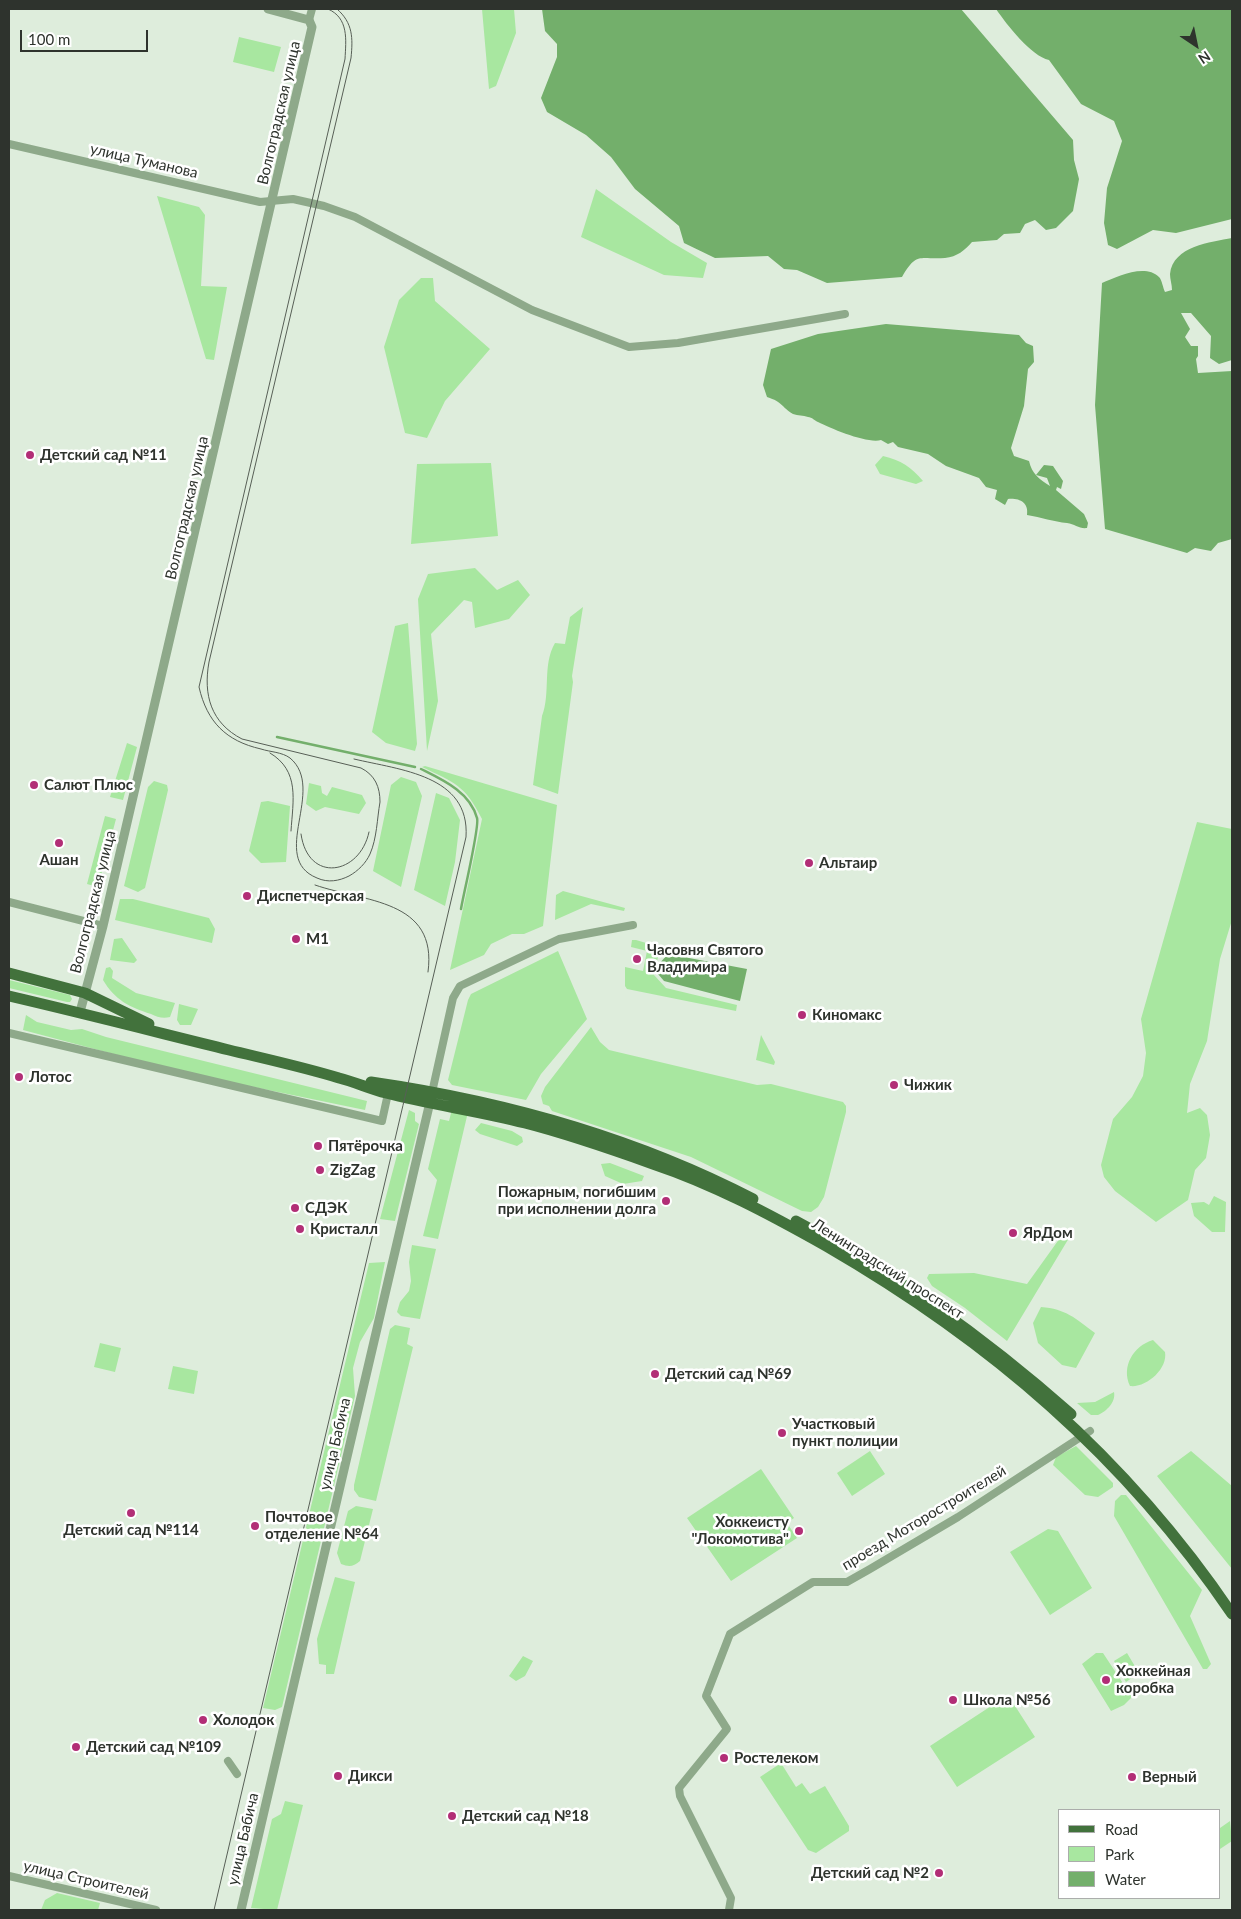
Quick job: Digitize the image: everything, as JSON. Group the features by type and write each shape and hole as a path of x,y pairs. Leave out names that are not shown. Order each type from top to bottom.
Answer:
{"main road":[{"name":"Ленинградский проспект","path":"9,973 85,993 171,1034"},
{"name":"Ленинградский проспект","path":"9,996 171,1034 340,1078 431,1097 527,1123 655,1164 758,1210 862,1267 940,1318 1087,1433 1136,1478 1174,1522 1232,1601"},
{"name":"Ленинградский проспект","path":"1087,1433 1173,1532 1232,1614"}],"street":[{"path":"268,9 309,20"},
{"name":"Волгоградская улица","path":"80,1012 103,926 273,201 312,27 309,20 312,9"},
{"name":"улица Туманова","path":"9,144 260,202 293,199 324,206 355,217 532,310 629,347 678,343 845,314"},
{"path":"9,902 103,926"},
{"path":"431,1097 453,998 458,988 468,981 550,942 574,935 633,925"},
{"path":"9,1034 382,1121 389,1089"},
{"name":"улица Бабича","path":"241,1910 431,1097"},
{"name":"проезд Моторостроителей","path":"729,1910 731,1898 680,1796 679,1788 728,1729 706,1696 730,1634 813,1582 847,1582 862,1574 958,1517 1087,1433"},
{"name":"улица Бабича","path":"228,1760 237,1774"},
{"name":"улица Строителей","path":"9,1876 156,1910"}],"green space":[{"path":"482,9 514,9 516,33 496,86 489,89"},
{"path":"239,37 281,47 274,72 233,62"},
{"path":"596,189 671,242 707,263 703,278 664,275 581,237"},
{"path":"157,196 199,207 205,215 201,286 227,287 214,360 206,359"},
{"path":"421,278 433,278 435,301 490,349 445,401 427,438 405,433 384,347 399,300"},
{"path":"883,456 905,465 923,481 916,484 880,474 875,465"},
{"path":"491,463 498,536 411,544 417,464"},
{"path":"475,568 497,590 518,580 530,595 509,619 475,628 472,602 464,600 431,634 438,701 427,751 418,599 428,574"},
{"path":"583,607 572,676 573,682 558,794 533,785 542,716 545,707 549,660 555,643 565,644 570,617"},
{"path":"408,623 417,744 415,751 386,743 372,732 395,626"},
{"path":"127,743 137,747 123,800 110,797"},
{"path":"425,766 557,805 543,926 524,934 512,934 491,944 484,955 450,970 482,819 470,799 458,786 422,767"},
{"path":"401,777 416,782 422,796 401,887 373,871 391,785"},
{"path":"154,781 167,785 168,790 145,888 138,892 124,886 148,787"},
{"path":"309,783 321,786 322,793 327,796 332,787 362,795 366,803 359,814 325,807 316,811 306,804"},
{"path":"436,793 449,798 460,820 455,862 445,906 414,890"},
{"path":"268,801 290,806 286,862 261,863 249,851 261,802"},
{"path":"105,816 116,819 98,887 87,884"},
{"path":"1197,822 1232,829 1232,920 1220,959 1207,1041 1190,1084 1187,1113 1200,1108 1207,1115 1210,1135 1206,1158 1195,1170 1188,1200 1156,1222 1115,1191 1104,1177 1101,1165 1113,1119 1132,1097 1143,1076 1146,1053 1141,1019"},
{"path":"563,891 625,908 624,911 591,904 555,920 556,895"},
{"path":"120,899 133,899 209,918 215,929 212,943 115,920"},
{"path":"122,938 137,960 134,963 110,960 114,939"},
{"path":"632,940 670,950 658,957 654,975 666,988 737,1005 736,1011 627,989 625,986 625,967 643,971 647,951 631,947"},
{"path":"558,951 587,1019 541,1074 526,1100 452,1085 448,1080 471,994"},
{"path":"110,967 113,971 112,978 136,993 175,1003 170,1017 162,1018 136,1009 112,993 103,980 106,968"},
{"path":"9,980 70,995 72,999 70,1002 67,1002 9,988"},
{"path":"179,1004 198,1009 191,1025 180,1025 177,1020"},
{"path":"26,1015 37,1022 71,1030 82,1029 106,1037 367,1101 365,1110 181,1072 23,1030"},
{"path":"591,1027 600,1042 609,1050 757,1085 771,1084 843,1102 846,1106 846,1112 824,1197 818,1207 811,1212 802,1211 691,1157 552,1111 549,1106 543,1104 541,1096 545,1087"},
{"path":"761,1035 775,1062 774,1065 756,1060"},
{"path":"452,1109 468,1112 438,1239 423,1236 437,1180 428,1169 440,1119 449,1121"},
{"path":"409,1110 415,1113 415,1121 419,1124 395,1221 380,1219"},
{"path":"481,1123 512,1131 522,1137 523,1142 517,1146 480,1134 475,1130"},
{"path":"610,1163 644,1176 642,1181 623,1184 605,1176 601,1164"},
{"path":"1214,1196 1226,1202 1225,1232 1212,1232 1194,1216 1191,1203 1204,1202 1209,1205"},
{"path":"1065,1231 1072,1233 1007,1341 965,1308 932,1286 927,1278 929,1274 974,1273 1027,1284"},
{"path":"412,1245 436,1249 420,1319 401,1316 397,1312 400,1302 409,1291 411,1281 409,1262"},
{"path":"385,1262 374,1318 360,1342 353,1368 355,1396 282,1707 275,1710 263,1708 369,1263"},
{"path":"1041,1307 1064,1312 1095,1333 1076,1368 1062,1365 1038,1343 1033,1323"},
{"path":"395,1325 410,1328 407,1344 413,1347 376,1501 359,1497 354,1490 354,1485 390,1329"},
{"path":"1153,1340 1165,1352 1163,1365 1149,1381 1136,1386 1130,1386 1127,1372 1131,1358 1140,1347"},
{"path":"100,1343 121,1348 115,1372 94,1367"},
{"path":"173,1366 198,1371 194,1394 168,1389"},
{"path":"1114,1392 1114,1399 1110,1406 1098,1415 1091,1415 1077,1403 1095,1402"},
{"path":"1076,1446 1113,1483 1113,1487 1098,1497 1085,1495 1053,1465 1056,1457"},
{"path":"870,1451 885,1474 852,1496 837,1473"},
{"path":"1191,1451 1232,1486 1232,1569 1157,1476"},
{"path":"761,1469 794,1518 787,1523 797,1538 731,1581 687,1518"},
{"path":"1121,1495 1126,1495 1202,1590 1190,1616 1211,1664 1207,1669 1203,1669 1114,1516 1115,1501"},
{"path":"356,1506 373,1509 360,1561 351,1566 346,1566 341,1564 337,1553 348,1511"},
{"path":"1048,1529 1058,1531 1092,1588 1050,1615 1010,1552"},
{"path":"335,1577 355,1582 334,1674 326,1674 326,1665 319,1664 317,1639"},
{"name":"Хоккейная коробка","path":"1096,1653 1103,1653 1132,1697 1124,1705 1111,1711 1082,1664"},
{"path":"1127,1653 1139,1673 1126,1682 1114,1661"},
{"path":"523,1656 533,1661 525,1676 516,1681 509,1676"},
{"path":"1008,1695 1035,1737 957,1787 930,1746"},
{"path":"781,1763 796,1787 802,1783 810,1794 825,1786 849,1826 849,1831 816,1853 808,1850 760,1777"},
{"path":"285,1801 303,1805 277,1910 251,1908 272,1819 281,1814"},
{"path":"1230,1821 1232,1841 1221,1848 1221,1827"},
{"path":"57,1893 100,1903 98,1910 41,1910 45,1900"}],"water":[{"path":"542,9 961,9 1073,140 1074,160 1079,179 1073,211 1056,228 1046,230 1035,220 1025,224 1020,233 1004,234 997,240 972,242 957,255 945,258 920,258 912,263 902,277 827,283 797,270 784,269 768,256 715,258 684,243 679,226 635,189 611,157 586,135 547,112 541,98 557,57 557,44 545,31"},
{"path":"996,9 1232,9 1232,219 1176,233 1153,230 1117,249 1108,245 1104,223 1107,188 1122,141 1114,121 1081,104 1049,60 1035,53 1027,46"},
{"path":"1232,238 1232,360 1219,364 1210,358 1211,336 1191,313 1181,313 1190,329 1185,337 1191,346 1198,346 1198,356 1196,359 1198,373 1232,371 1232,539 1218,543 1211,551 1195,548 1187,553 1105,529 1095,405 1102,283 1130,272 1146,271 1159,277 1165,292 1172,290 1170,274 1178,257 1194,247"},
{"path":"886,324 1019,335 1026,343 1033,346 1034,362 1028,369 1024,406 1011,448 1014,456 1029,461 1036,476 1050,486 1047,478 1036,475 1044,465 1053,466 1063,481 1061,489 1057,487 1056,490 1084,514 1088,523 1087,528 1027,515 1025,504 1022,502 1016,499 1008,499 1005,505 995,499 997,490 986,487 979,478 946,466 928,454 898,447 893,442 888,444 881,440 868,440 850,435 811,418 793,414 776,401 767,397 763,385 771,349 818,334"},
{"path":"668,954 747,969 740,1001 664,981 658,974 658,965"}],"waterway":[{"path":"277,737 415,767"},
{"path":"421,769 447,782 462,794 477,818 474,847 461,909"}],"tram line":[{"path":"328,9 335,13 343,24 346,37 345,59 199,687 207,710 213,720 228,735 249,745 287,756 300,771 303,787 297,855 303,868 317,878 329,881 349,876 364,864 370,854 380,802 376,782 370,774 361,768 242,739 231,732 216,716 212,707 207,686 207,674 351,58 351,31 346,20 337,9"},
{"path":"270,753 280,760 290,777 293,797 291,831"},
{"path":"214,1910 466,837 464,816 457,800 444,788 429,779 411,772 354,759"},
{"path":"301,834 306,850 313,861 323,867 334,868 345,865 356,857 364,846 369,832"},
{"path":"315,885 375,901 394,908 410,917 421,930 428,948 428,972"}],"place":[{"name":"Детский сад №11","path":"30,455"},
{"name":"Салют Плюс","path":"34,785"},
{"name":"Ашан","path":"59,843"},
{"name":"Альтаир","path":"809,863"},
{"name":"Диспетчерская","path":"247,896"},
{"name":"М1","path":"296,939"},
{"name":"Часовня Святого Владимира","path":"637,959"},
{"name":"Киномакс","path":"802,1015"},
{"name":"Лотос","path":"19,1077"},
{"name":"Чижик","path":"894,1085"},
{"name":"Пятёрочка","path":"318,1146"},
{"name":"ZigZag","path":"320,1170"},
{"name":"Пожарным, погибшим при исполнении долга","path":"666,1201"},
{"name":"СДЭК","path":"295,1208"},
{"name":"Кристалл","path":"300,1229"},
{"name":"ЯрДом","path":"1013,1233"},
{"name":"Детский сад №69","path":"655,1374"},
{"name":"Участковый пункт полиции","path":"782,1433"},
{"name":"Детский сад №114","path":"131,1513"},
{"name":"Почтовое отделение №64","path":"255,1526"},
{"name":"Хоккеисту \"Локомотива\"","path":"799,1531"},
{"name":"Хоккейная коробка","path":"1106,1680"},
{"name":"Школа №56","path":"953,1700"},
{"name":"Холодок","path":"203,1720"},
{"name":"Детский сад №109","path":"76,1747"},
{"name":"Ростелеком","path":"724,1758"},
{"name":"Дикси","path":"338,1776"},
{"name":"Верный","path":"1132,1777"},
{"name":"Детский сад №18","path":"452,1816"},
{"name":"Детский сад №2","path":"939,1873"}]}
